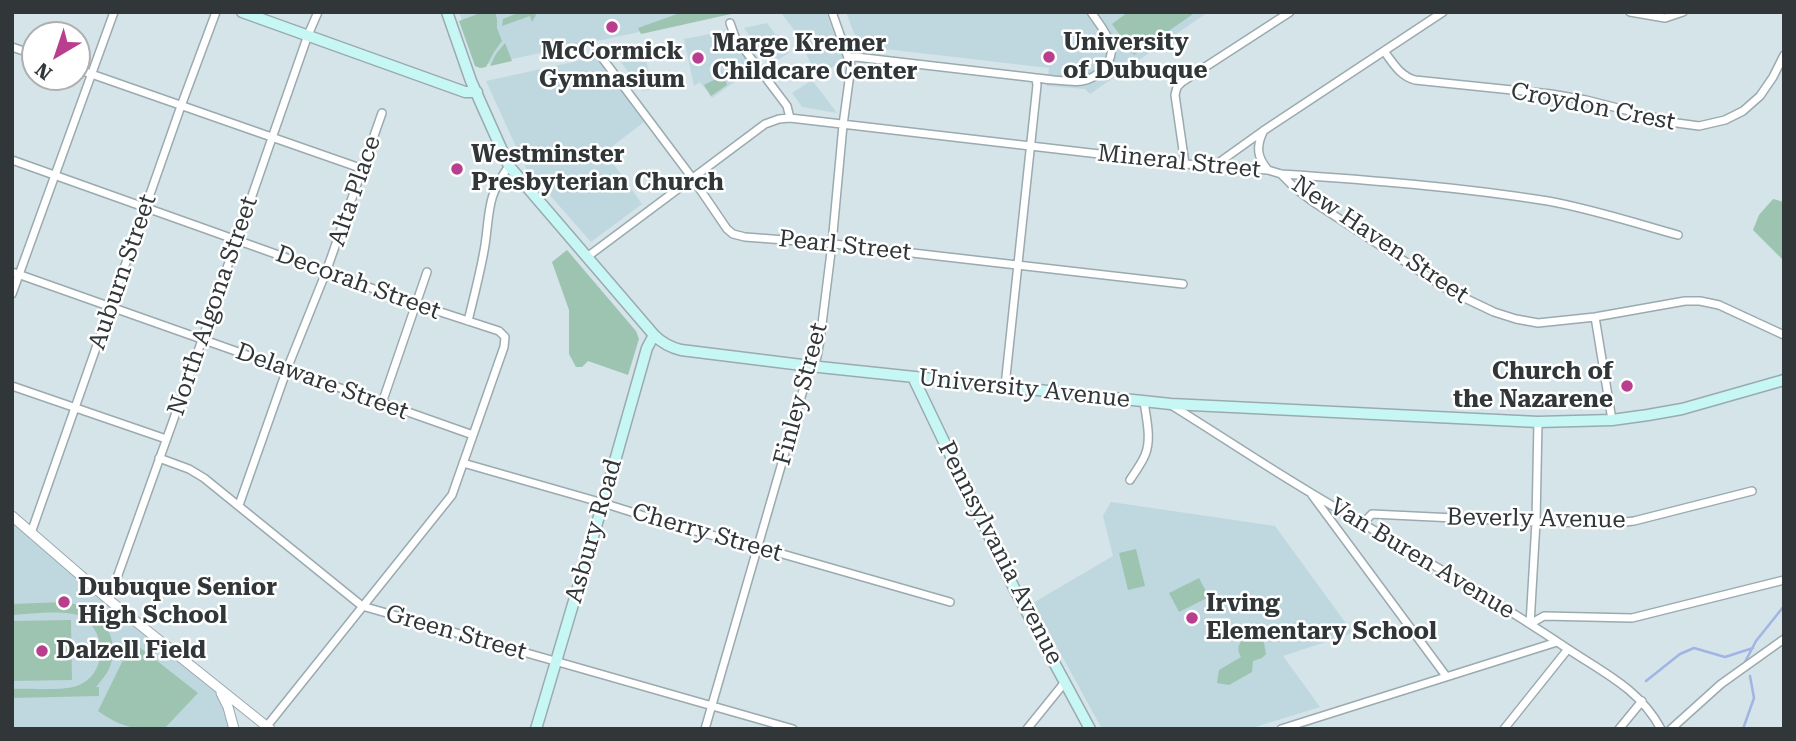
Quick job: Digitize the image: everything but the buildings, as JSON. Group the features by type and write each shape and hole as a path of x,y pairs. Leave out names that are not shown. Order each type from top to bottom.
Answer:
{"main road":[{"path":"242,12 465,92 477,92"},
{"name":"University Avenue","path":"447,12 471,81 509,166 654,335 663,343 681,350 1171,404 1538,422 1612,420 1682,409 1784,380"},
{"name":"Asbury Road","path":"536,729 647,348 654,335"},
{"name":"Pennsylvania Avenue","path":"913,377 1015,590 1090,729"}],"street":[{"path":"114,12 91,74 363,169"},
{"name":"Auburn Street","path":"31,533 216,12"},
{"name":"North Algona Street","path":"109,600 318,12"},
{"name":"Finley Street","path":"705,729 810,366 817,357 851,66 832,12"},
{"path":"848,58 1080,82 1104,69 1111,54 1110,43 1091,12"},
{"path":"1185,164 1175,95 1177,87 1290,12"},
{"path":"1214,166 1443,12"},
{"path":"1630,12 1665,19 1683,12"},
{"path":"587,257 765,124 790,118 787,106 736,37 730,23"},
{"name":"Pearl Street","path":"597,51 733,234 1183,284"},
{"name":"Croydon Crest","path":"1384,51 1400,72 1410,79 1551,94 1699,126 1725,120 1743,111 1760,96 1784,55"},
{"path":"1005,386 1036,79"},
{"path":"12,294 16,273 85,91"},
{"name":"Alta Place","path":"239,505 382,113"},
{"name":"Mineral Street","path":"790,118 1185,164 1268,170 1281,174 1442,188 1547,201 1678,235"},
{"path":"1263,131 1258,142 1258,154 1268,170"},
{"name":"Decorah Street","path":"12,160 499,331 505,337 504,347 472,435"},
{"path":"468,321 485,246 490,202 509,166"},
{"name":"New Haven Street","path":"1281,174 1321,207 1450,291 1516,319 1538,323 1595,317 1685,301 1709,302 1784,335"},
{"path":"382,403 427,272"},
{"name":"Delaware Street","path":"16,273 472,435"},
{"path":"1595,317 1612,420"},
{"path":"12,386 166,439"},
{"path":"1130,480 1146,454 1148,430 1144,401"},
{"name":"Van Buren Avenue","path":"1171,404 1309,492 1530,624 1619,681 1653,713 1661,729"},
{"path":"1530,624 1538,422"},
{"path":"12,516 109,600 267,728 452,495 472,435"},
{"name":"Green Street","path":"159,458 189,469 204,478 362,606 793,729"},
{"name":"Cherry Street","path":"463,463 676,526 950,602"},
{"name":"Beverly Avenue","path":"1363,523 1372,514 1536,522 1634,522 1752,491"},
{"path":"1309,492 1446,676"},
{"path":"1530,624 1544,616 1632,618 1784,580"},
{"path":"1671,729 1721,684 1784,639"},
{"path":"1281,729 1557,642"},
{"path":"1504,729 1568,649"},
{"path":"1027,729 1065,682"},
{"path":"218,688 228,707 234,729"},
{"path":"1619,729 1642,701"}],"shaded area":[{"path":"459,12 734,12 479,66"},
{"path":"826,12 844,60 818,76 801,45 804,43 782,14"},
{"name":"University of Dubuque","path":"846,12 1208,12 1090,94 1085,89 1047,86 1049,68 859,46"},
{"path":"767,23 789,53 771,64 744,28"},
{"path":"725,31 754,68 712,98 700,82 694,86 684,39"},
{"path":"643,48 653,89 642,91 615,54"},
{"path":"596,57 644,122 605,152 642,204 591,242 528,173 486,81"},
{"path":"812,80 837,113 802,107 792,93"},
{"name":"Irving Elementary School","path":"1111,502 1275,526 1353,633 1283,656 1320,707 1249,729 1102,729 1033,603 1113,556 1103,516"},
{"name":"Dubuque Senior High School","path":"12,516 218,688 234,729 12,729"}],"green space":[{"path":"483,12 495,12 502,41 486,67 480,68 475,66 459,21"},
{"path":"520,12 534,12 536,15 532,22 530,16 502,26 503,19"},
{"path":"677,12 740,12 641,34 638,28"},
{"path":"1128,12 1196,12 1134,55 1112,24"},
{"path":"505,43 512,61 490,66 496,54"},
{"path":"720,77 724,78 727,85 711,96 704,85"},
{"path":"1773,199 1784,202 1784,261 1753,230 1759,215"},
{"path":"567,250 636,331 639,339 628,375 588,361 582,367 576,367 569,354 569,310 552,262"},
{"path":"1136,549 1145,586 1128,590 1119,553"},
{"path":"1199,578 1209,597 1179,612 1169,593"},
{"path":"64,602 92,611 101,618 109,631 113,646 112,662 96,687 99,687 99,696 12,698 12,689 77,686 87,681 99,664 100,643 90,624 82,617 58,613 12,615 12,604"},
{"name":"Dalzell Field","path":"71,620 72,680 12,681 12,621"},
{"path":"1249,637 1260,637 1266,654 1253,661 1252,672 1229,685 1217,683 1219,670 1241,657 1239,645"},
{"path":"138,646 198,693 164,729 130,727 98,711 127,652"}],"waterway":[{"path":"1745,662 1756,641 1784,606"},
{"path":"1646,681 1680,654 1694,648 1725,657 1753,648"},
{"path":"1743,729 1754,698 1750,676"}],"place":[{"name":"McCormick Gymnasium","path":"612,27"},
{"name":"University of Dubuque","path":"1049,57"},
{"name":"Marge Kremer Childcare Center","path":"698,58"},
{"name":"Westminster Presbyterian Church","path":"457,169"},
{"name":"Church of the Nazarene","path":"1627,386"},
{"name":"Dubuque Senior High School","path":"64,602"},
{"name":"Irving Elementary School","path":"1192,618"},
{"name":"Dalzell Field","path":"42,651"}]}
